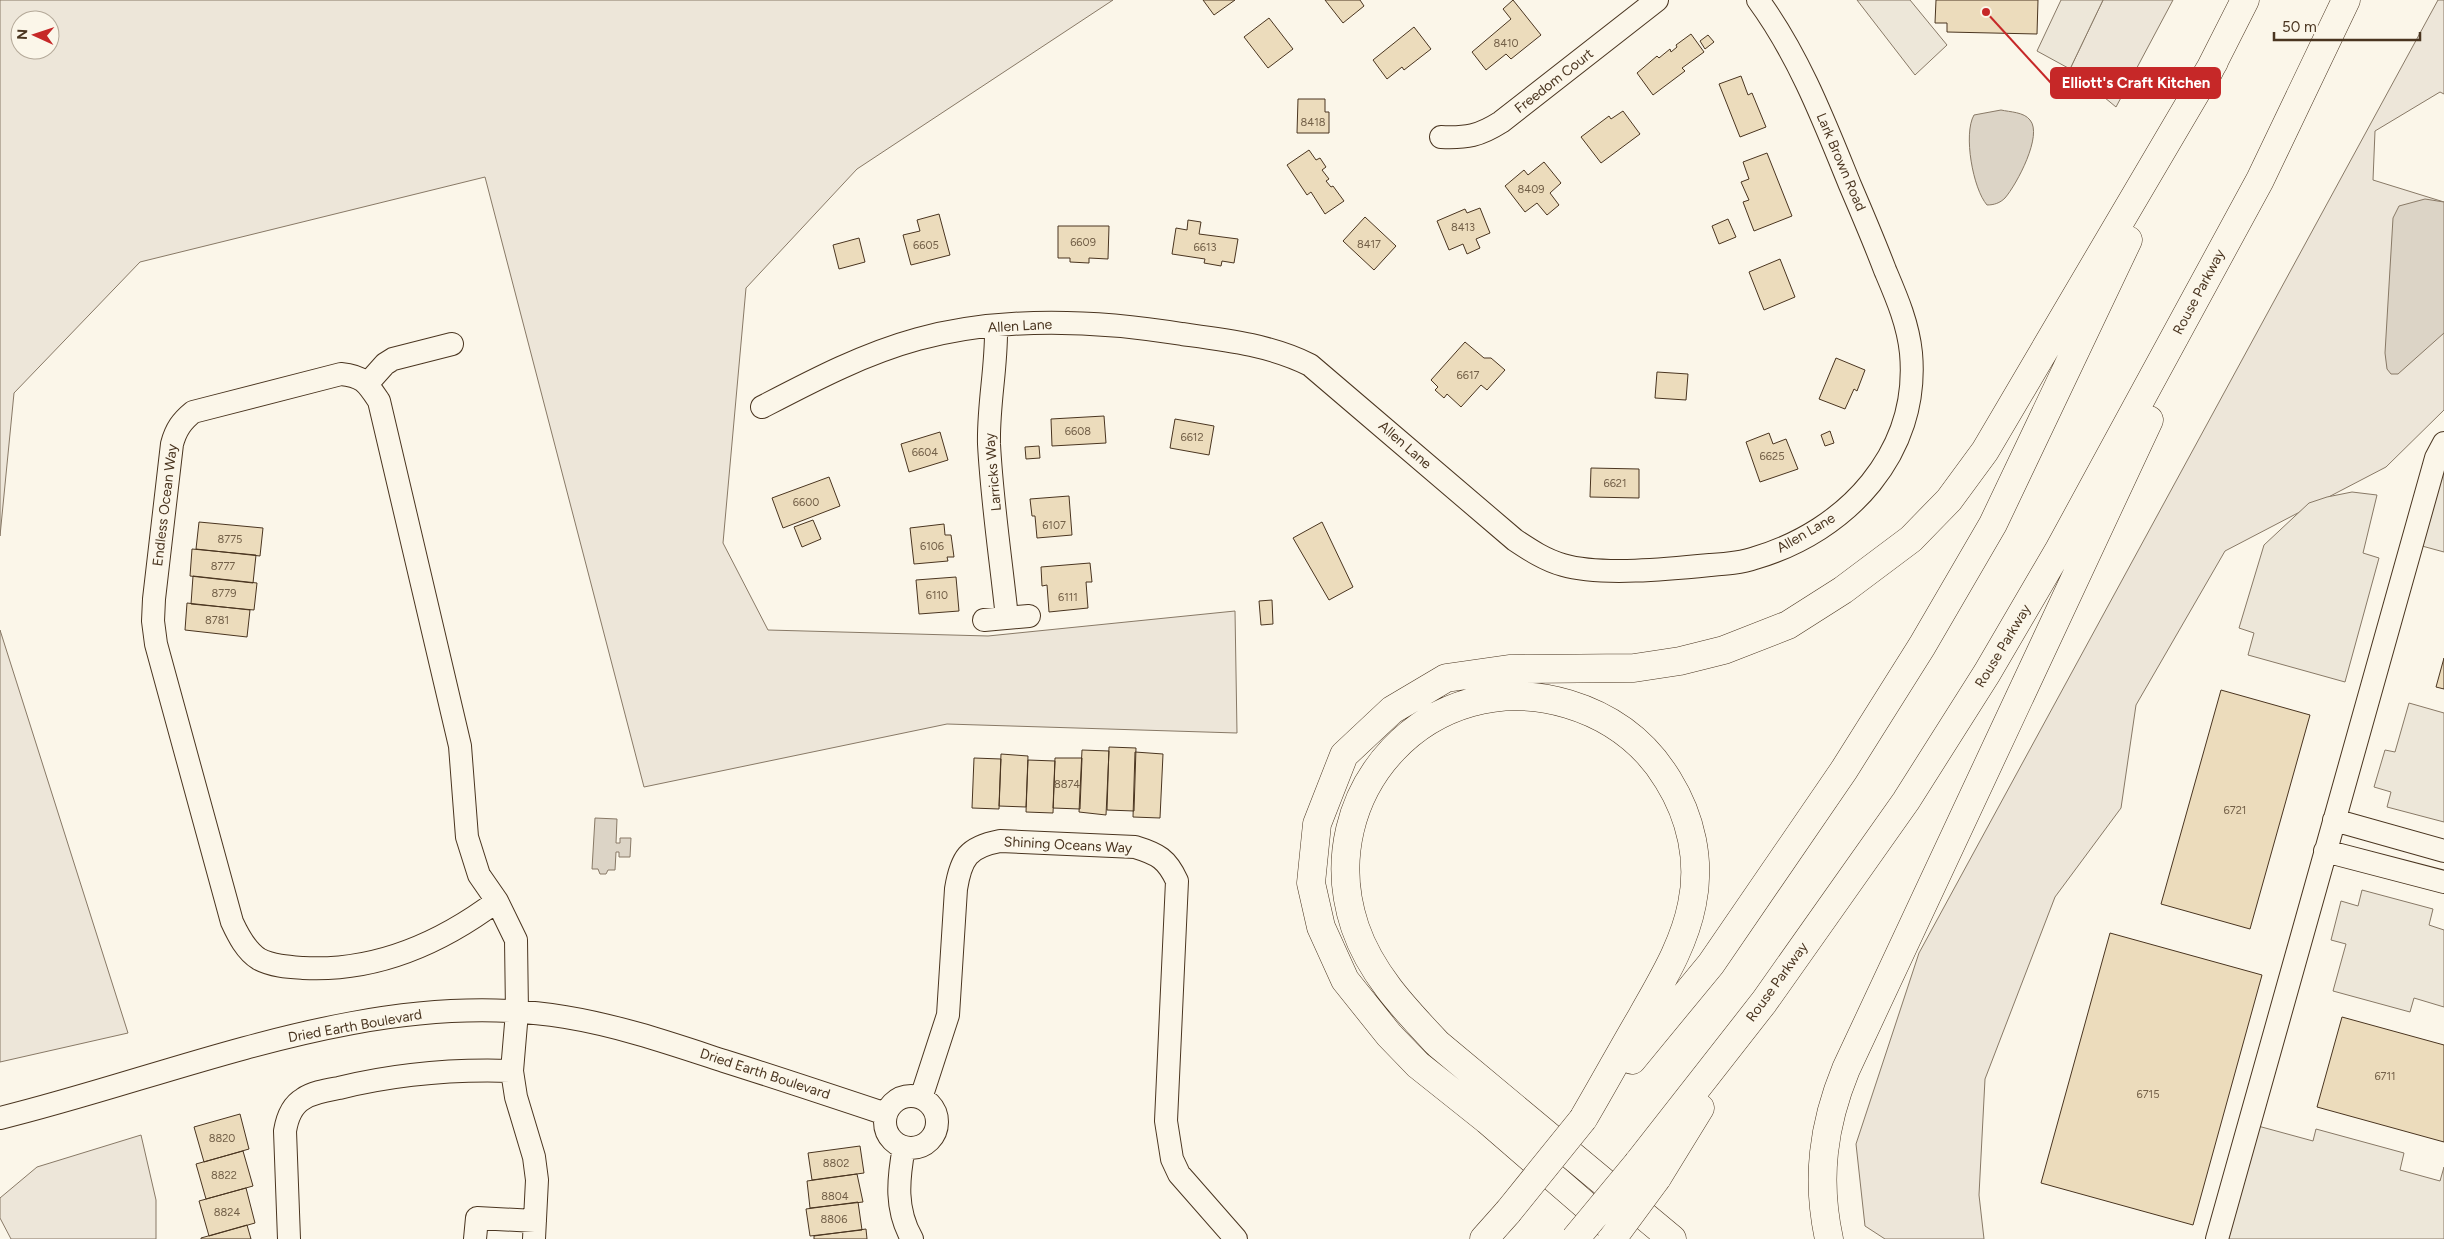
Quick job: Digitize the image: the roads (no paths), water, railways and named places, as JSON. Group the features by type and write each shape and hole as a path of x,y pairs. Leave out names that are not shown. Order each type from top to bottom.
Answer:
{"main road":[{"path":"1484,1239 1711,964 1844,770 1922,646 1993,524 2245,0"},
{"name":"Rouse Parkway","path":"1575,1239 1648,1171 1764,1002 1906,801 1987,673 2060,548 2260,180 2346,0"},
{"path":"1625,1239 1487,1120 1418,1065 1389,1035 1345,980 1321,927 1311,883 1317,824 1344,755 1392,710 1446,678 1509,669 1634,668 1680,661 1724,650 1788,625 1843,590 1911,539 1949,500 1985,450 2214,62"},
{"path":"1829,1239 1824,1215 1822,1176 1825,1134 1832,1103 1846,1069 2260,180"},
{"path":"1583,1119 1665,975 1683,938 1693,902 1696,876 1689,824 1682,804 1658,764 1641,745 1618,725 1590,711 1560,702 1508,696 1479,699 1449,710 1417,727 1393,749 1372,777 1351,828 1346,855 1347,891 1355,926 1380,977 1405,1009 1438,1044 1672,1239"},
{"path":"1612,1239 1648,1171"}],"street":[{"name":"Freedom Court","path":"1441,137 1463,138 1476,135 1495,126 1656,0"},
{"name":"Lark Brown Road","path":"1758,0 1788,45 1809,87 1902,310 1908,332"},
{"name":"Allen Lane","path":"762,407 820,377 888,349 919,339 996,326 1079,323 1131,326 1228,340 1288,355 1310,365 1515,540 1539,556 1564,566 1594,571 1690,567 1753,559 1783,548 1835,517 1859,498 1877,476 1895,446 1905,421 1912,376 1908,332"},
{"name":"Larricks Way","path":"996,326 996,360 989,402 989,444 1007,618"},
{"path":"452,344 393,359 385,364 368,383 379,401 460,746 467,837 479,875 497,901 516,940 517,1012 512,1072 516,1096 534,1157 537,1180 535,1230 477,1218 475,1239"},
{"name":"Endless Ocean Way","path":"368,383 355,376 341,374 194,412 183,420 176,431 172,444 154,599 153,621 156,644 232,922 240,937 258,958 269,963 308,968 338,968 374,962 415,950 440,938 472,920 497,901"},
{"path":"2217,1239 2436,458 2444,443"},
{"path":"984,620 1029,616"},
{"path":"2334,820 2444,851"},
{"name":"Shining Oceans Way","path":"921,1098 948,1015 959,870 973,850 985,844 1000,841 1135,847 1149,851 1160,856 1170,867 1176,881 1166,1121 1168,1141 1179,1174 1236,1239"},
{"path":"2325,850 2444,882"},
{"name":"Dried Earth Boulevard","path":"0,1118 273,1041 395,1016 456,1011 517,1012 564,1016 651,1037 886,1114"},
{"path":"289,1239 285,1131 288,1116 302,1099 364,1082 407,1076 451,1071 512,1072"},
{"path":"910,1096 921,1098 929,1102 938,1122 931,1141 923,1147 904,1147 895,1143 885,1126 886,1114 900,1098 910,1096"},
{"path":"904,1147 898,1179 898,1200 905,1225 912,1239"}],"place":[{"name":"Elliott's Craft Kitchen","path":"1986,12"}]}
